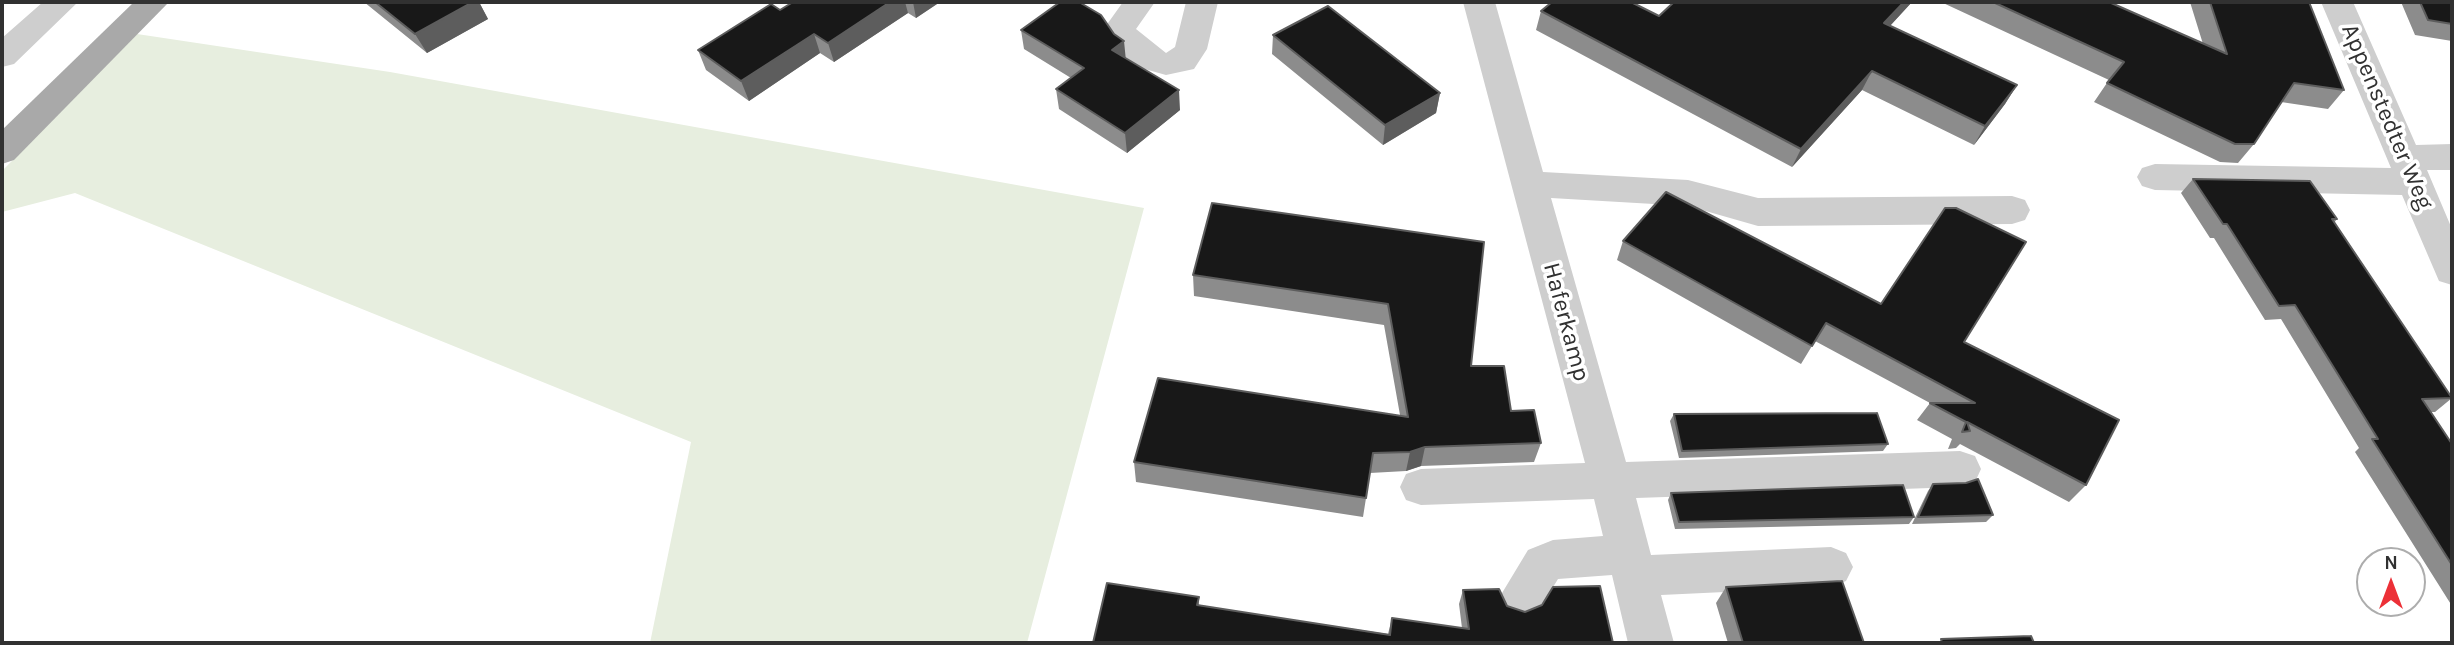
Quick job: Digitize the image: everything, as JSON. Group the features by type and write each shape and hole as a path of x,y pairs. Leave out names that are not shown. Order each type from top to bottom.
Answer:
{"main road":[{"path":"2,151 153,2"}],"street":[{"path":"2,56 62,2"},
{"path":"1139,2 1119,30 1130,44 1153,60 1166,64 1182,61 1191,49 1202,2"},
{"name":"Haferkamp","path":"1479,2 1610,480 1651,643"},
{"name":"Appenstedter Weg","path":"2337,2 2452,271"},
{"path":"2155,177 2410,170 2452,157"},
{"path":"1528,184 1688,192 1758,212 2011,210"},
{"path":"1421,487 1960,469"},
{"path":"1518,603 1543,564 1553,560 1631,565 1831,567"}],"green space":[{"path":"137,34 390,72 1144,208 1027,643 650,643 691,442 75,193 2,212 2,171"}],"building":[{"path":"375,2 473,2 415,34"},
{"path":"793,2 890,2 828,43 814,34 741,81 698,50 771,4 780,10"},
{"path":"1060,2 1079,2 1101,15 1114,34 1124,41 1112,50 1179,90 1125,133 1056,89 1084,68 1021,30"},
{"path":"1552,2 1631,2 1659,16 1674,2 1904,2 1884,23 2017,85 1985,126 1872,71 1801,149 1541,11"},
{"path":"1993,2 2109,2 2227,54 2210,2 2309,2 2344,90 2294,83 2254,144 2235,144 2107,83 2124,62"},
{"path":"2420,2 2452,2 2452,24 2428,20"},
{"path":"1328,6 1440,93 1385,125 1273,35"},
{"path":"2193,179 2310,181 2337,219 2332,219 2452,398 2422,399 2452,444 2452,565 2372,439 2378,439 2295,305 2279,306 2227,224 2223,224"},
{"path":"1666,192 1881,304 1945,208 1956,208 2026,242 1964,342 2119,420 2086,485 1967,422 1970,431 1962,432 1966,422 1930,403 1975,403 1826,323 1812,346 1623,241"},
{"path":"1212,203 1484,242 1471,366 1504,366 1511,411 1534,410 1541,443 1425,447 1410,452 1373,453 1366,498 1134,462 1158,378 1408,417 1388,304 1193,275"},
{"path":"1877,413 1888,444 1682,451 1674,414"},
{"path":"1978,479 1993,515 1918,517 1933,484 1966,483"},
{"path":"1903,485 1914,517 1679,522 1671,493"},
{"path":"1842,581 1864,643 1743,643 1726,587"},
{"path":"1107,583 1199,597 1197,605 1390,635 1392,618 1469,629 1463,590 1499,589 1507,606 1525,612 1542,605 1553,587 1600,586 1613,643 1093,643"},
{"path":"2031,636 2034,643 1942,643 1941,639"}]}
